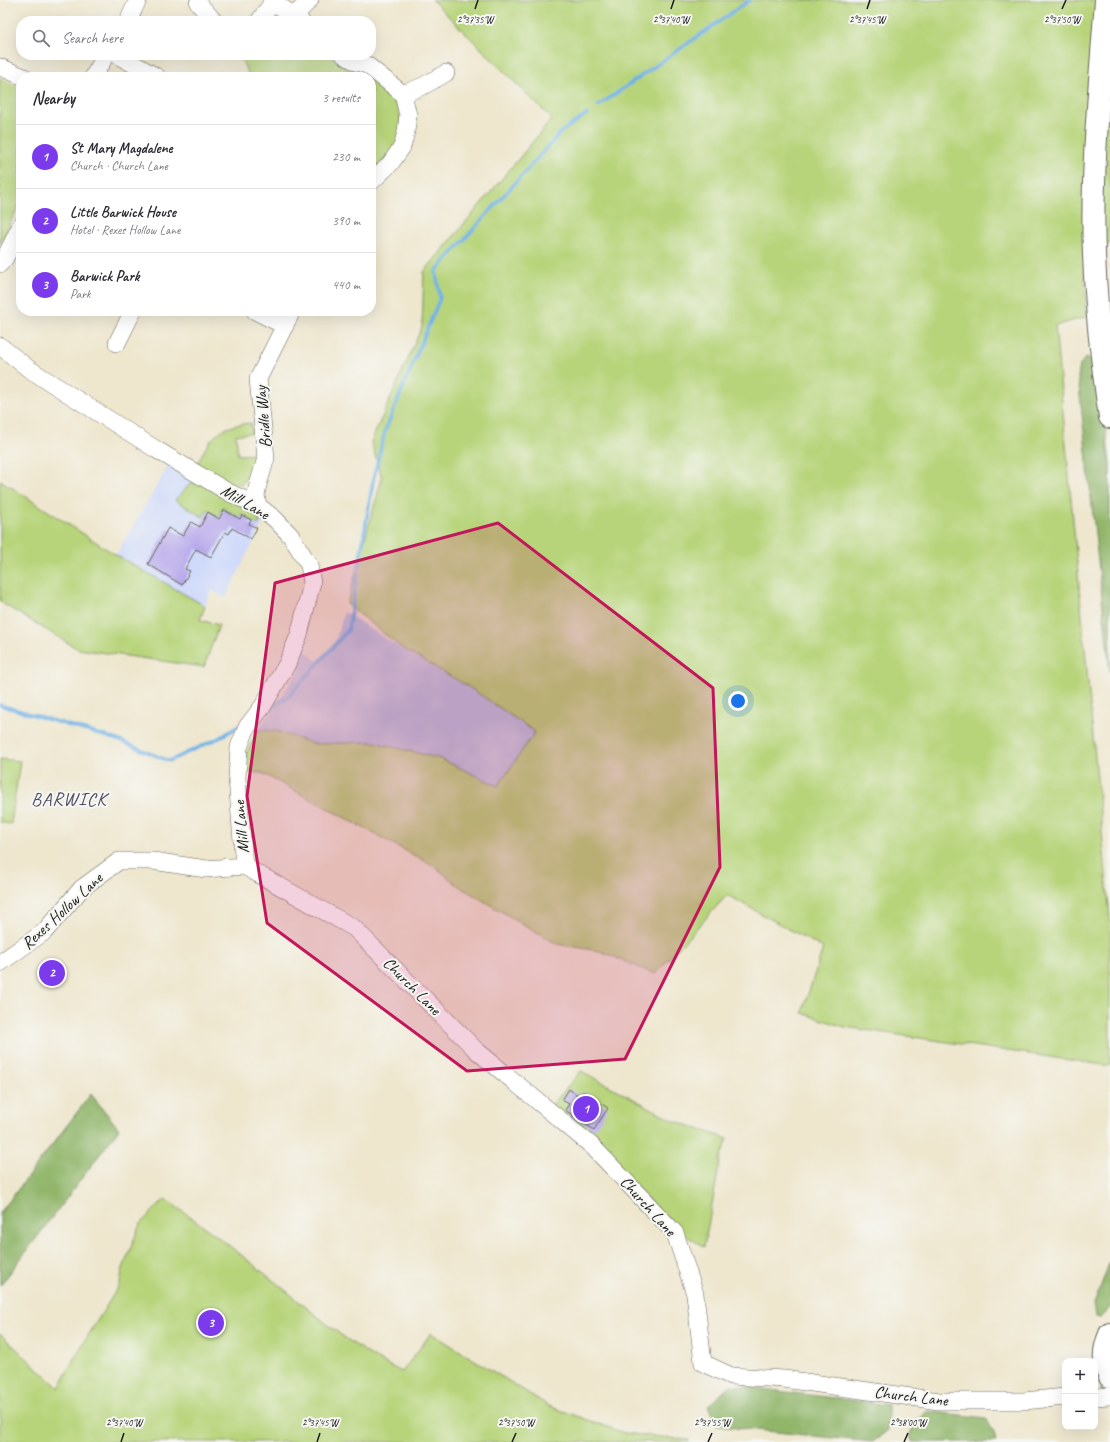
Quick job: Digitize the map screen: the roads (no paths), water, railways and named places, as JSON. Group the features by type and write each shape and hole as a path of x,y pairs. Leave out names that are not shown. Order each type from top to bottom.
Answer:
{"highway":[{"path":"1106,0 1096,133 1094,219 1098,325 1110,417"},
{"path":"1110,1334 1100,1360 1105,1364 1110,1377"}],"street":[{"path":"130,16 138,0"},
{"path":"299,16 310,0"},
{"path":"262,16 272,1 295,16"},
{"path":"198,3 210,16"},
{"path":"96,72 103,60"},
{"path":"126,60 148,72"},
{"path":"353,60 367,65 376,72"},
{"path":"0,67 16,74"},
{"path":"376,72 403,94 408,115 402,147 390,164 376,177"},
{"path":"403,94 423,86 446,72"},
{"path":"0,264 16,238"},
{"path":"117,343 130,316"},
{"path":"264,316 285,326"},
{"name":"Bridle Way","path":"258,506 256,496 266,458 258,379 290,316"},
{"name":"Mill Lane","path":"0,346 30,369 152,446 228,492 258,506 275,519 297,545 309,565 312,583 299,635 287,664 263,706 247,727 239,747 237,778 244,866"},
{"name":"Rexes Hollow Lane","path":"0,963 44,932 82,888 119,861 153,861 206,869 244,866"},
{"name":"Church Lane","path":"244,866 354,928 476,1050 592,1146 675,1233 695,1294 703,1363 731,1376 784,1379 939,1401 1024,1401 1062,1395"},
{"path":"1098,1397 1110,1396"}],"waterway":[{"path":"598,106 750,0"},
{"path":"270,708 289,696 348,630 374,476 385,431 440,298 436,271 561,132 587,114"},
{"path":"0,705 118,740 169,761 219,738 241,725"}],"place":[{"name":"Little Barwick House","path":"52,973"},
{"name":"St Mary Magdalene","path":"586,1109"},
{"name":"Barwick Park","path":"211,1323"}],"district":[{"name":"BARWICK","path":"69,799"}]}
